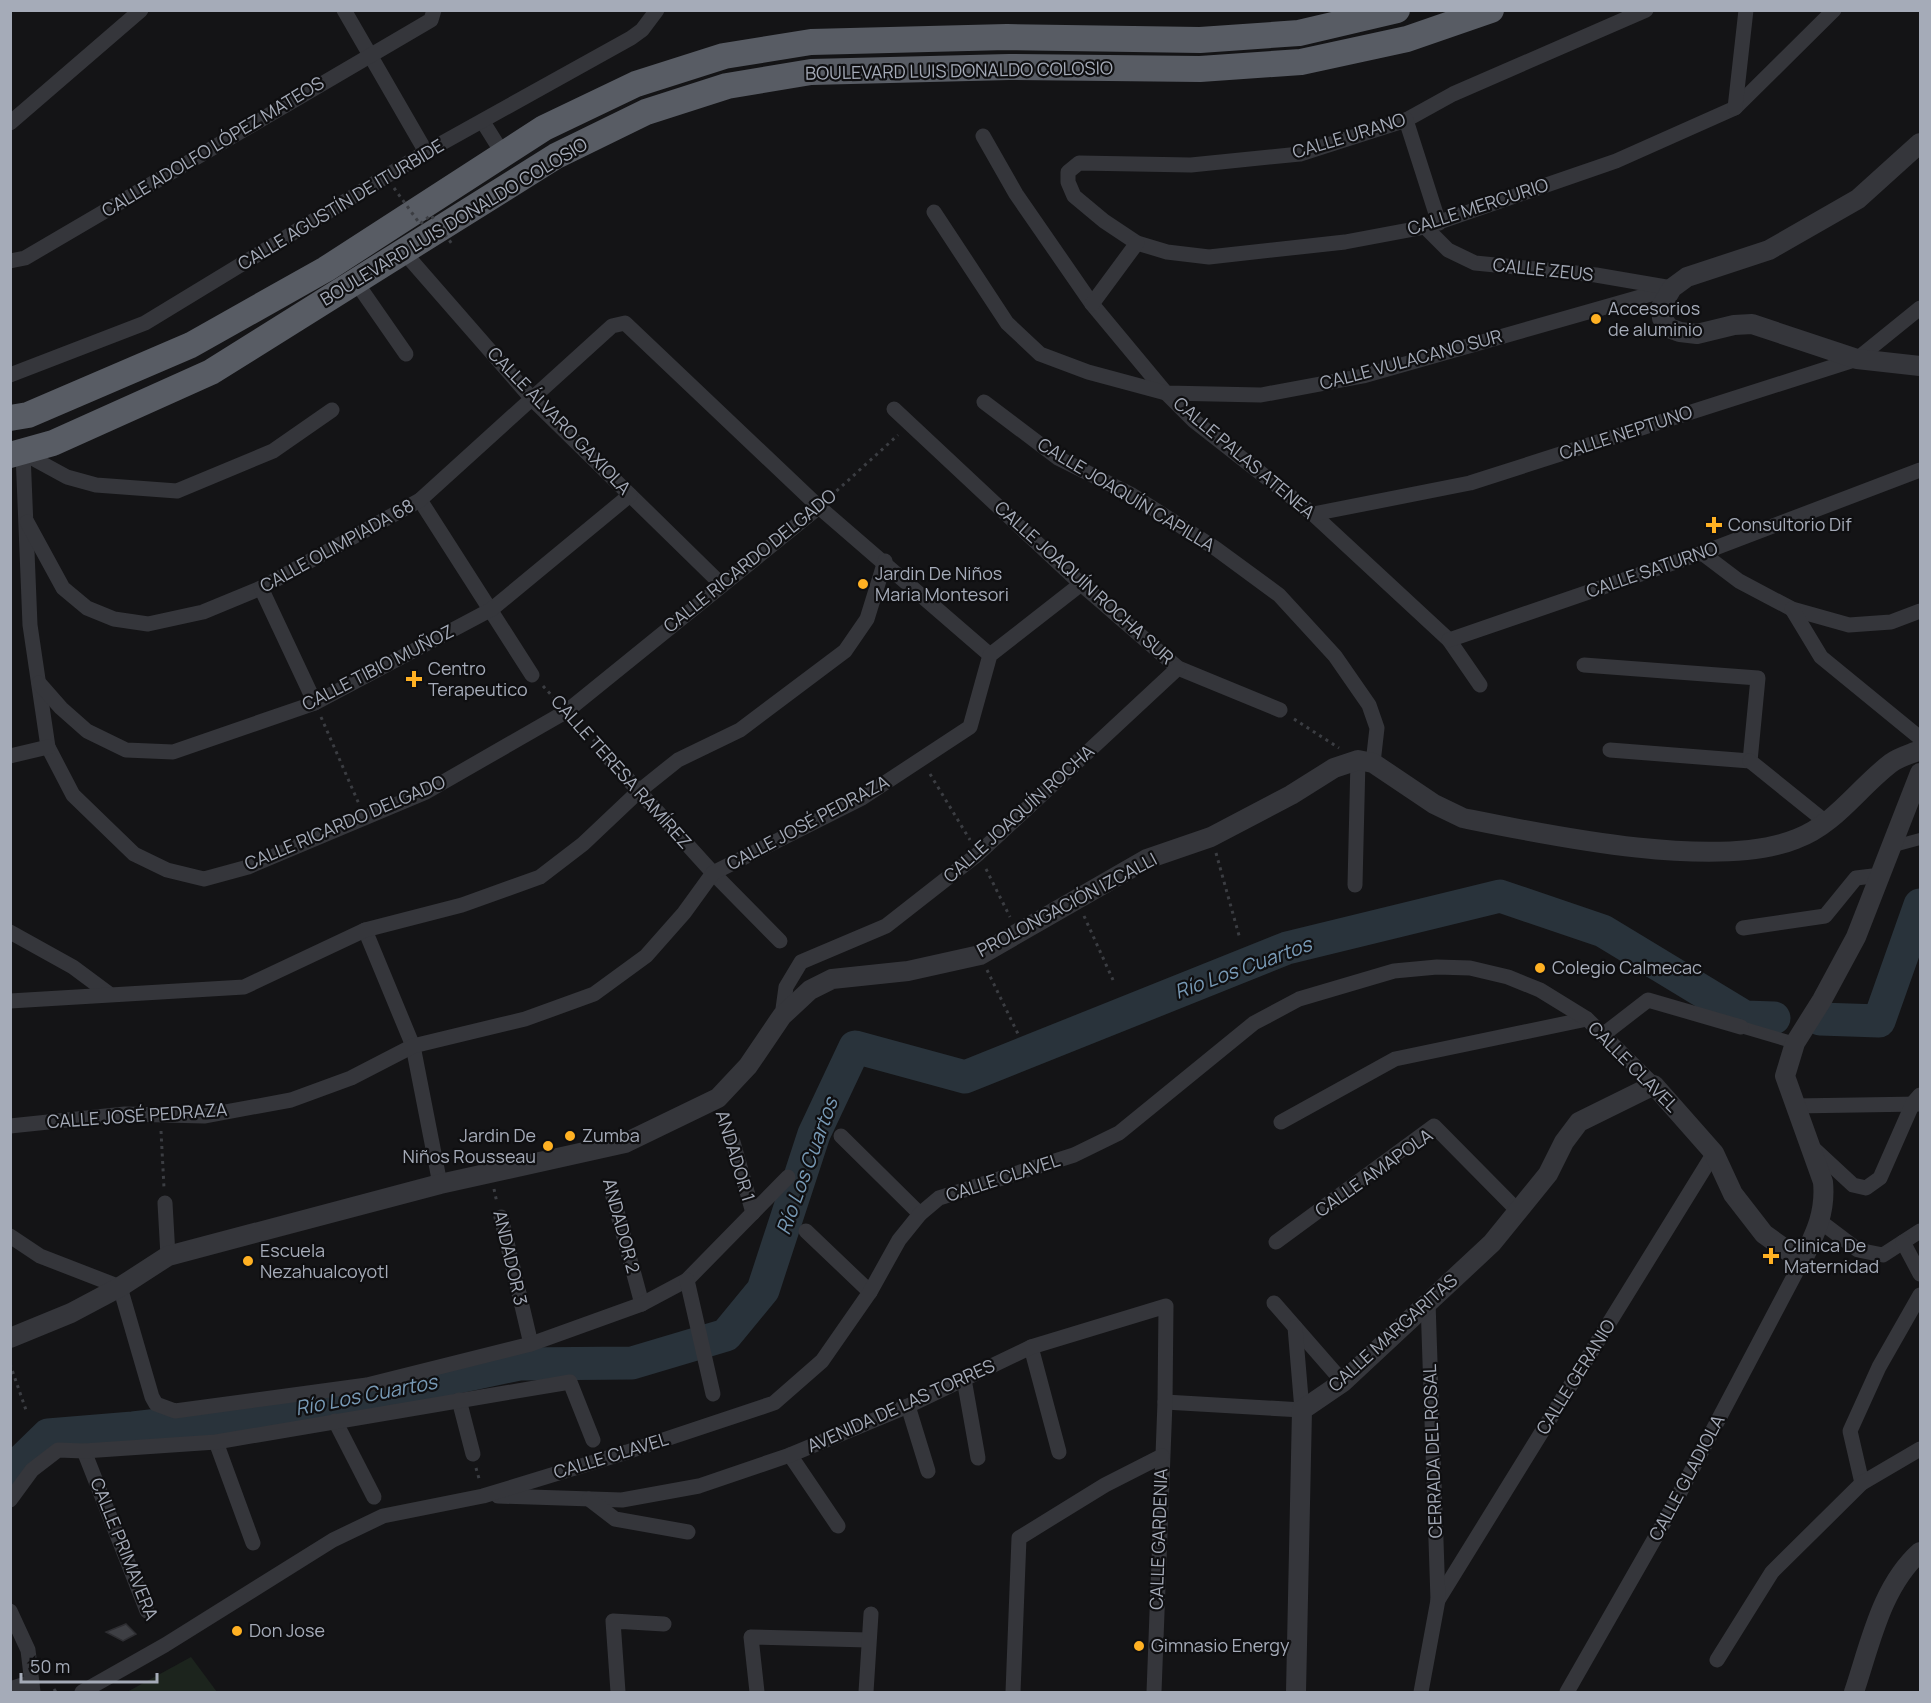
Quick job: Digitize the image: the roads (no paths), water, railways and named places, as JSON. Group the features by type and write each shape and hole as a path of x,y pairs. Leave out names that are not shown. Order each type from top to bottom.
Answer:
{"highway":[{"name":"BOULEVARD LUIS DONALDO COLOSIO","path":"10,418 28,415 191,345 326,269 544,128 636,84 724,56 811,42 1006,37 1200,40 1288,34 1397,10"},
{"name":"BOULEVARD LUIS DONALDO COLOSIO","path":"17,454 53,443 211,372 556,156 646,112 727,86 811,72 1009,67 1200,69 1301,62 1407,39 1491,10"}],"street":[{"path":"10,123 141,10"},
{"path":"344,10 426,152"},
{"name":"CALLE ADOLFO LÓPEZ MATEOS","path":"10,261 25,258 370,53 431,20 434,10"},
{"name":"CALLE AGUSTÍN DE ITURBIDE","path":"10,375 145,323 426,152 631,38 642,30 657,10"},
{"name":"CALLE URANO","path":"1068,172 1079,163 1191,165 1300,154 1406,120 1453,94 1646,10"},
{"path":"1735,108 1746,10"},
{"name":"CALLE MERCURIO","path":"1068,172 1068,182 1074,196 1104,221 1137,243 1167,252 1209,257 1345,242 1432,225 1616,161 1735,108 1834,10"},
{"path":"1406,120 1432,225"},
{"path":"483,122 503,154"},
{"name":"CALLE PALAS ATENEA","path":"983,136 1016,194 1092,304 1166,393 1193,420 1312,514 1449,640 1479,685"},
{"path":"1920,143 1858,199 1769,250 1687,277 1672,288 1661,308 1662,318 1669,328 1680,332 1697,334 1734,325 1752,324 1857,359 1920,366"},
{"name":"CALLE VULACANO SUR","path":"934,212 1007,323 1040,354 1088,372 1166,393 1260,395 1363,376 1672,288"},
{"name":"CALLE ZEUS","path":"1432,225 1448,250 1475,263 1596,275 1672,288"},
{"path":"1092,304 1137,243"},
{"name":"CALLE ÁLVARO GAXIOLA","path":"403,251 533,400 721,584"},
{"path":"356,282 406,354"},
{"name":"CALLE NEPTUNO","path":"1312,514 1470,483 1857,359 1920,308"},
{"name":"CALLE OLIMPIADA 68","path":"27,517 63,588 87,608 114,619 148,624 203,612 261,588 420,500 612,326 626,323 632,326 819,507"},
{"name":"CALLE JOAQUÍN CAPILLA","path":"984,402 1058,458 1132,495 1215,548 1279,595 1335,656 1369,705 1377,728 1365,762 1355,885"},
{"name":"CALLE JOAQUÍN ROCHA SUR","path":"894,409 1081,584 1178,668 1280,710"},
{"path":"17,454 67,477 96,485 177,491 273,451 332,410"},
{"name":"CALLE RICARDO DELGADO","path":"17,454 27,517 30,625 48,747 73,795 134,854 167,870 204,879 248,867 426,792 567,711 721,584 819,507"},
{"name":"CALLE SATURNO","path":"1449,640 1702,553 1920,470"},
{"name":"CALLE TIBIO MUÑOZ","path":"39,683 61,708 87,731 126,750 173,752 315,703 492,609 630,495"},
{"path":"420,500 492,609 532,675"},
{"path":"819,507 885,561 990,655 1081,584"},
{"path":"10,515 27,517"},
{"path":"1702,553 1739,581 1792,609 1849,626 1891,622 1920,611"},
{"path":"10,1001 108,993 244,987 365,930 462,905 540,878 583,844 638,792 678,760 740,730 845,651 867,619 885,561"},
{"path":"261,588 315,703"},
{"path":"1792,609 1821,657 1920,738"},
{"name":"CALLE JOSÉ PEDRAZA","path":"10,1126 124,1114 204,1116 291,1100 351,1078 413,1046 525,1019 594,993 646,956 684,914 713,873 862,798 970,727 990,655"},
{"path":"1584,665 1758,678 1750,761"},
{"name":"CALLE JOAQUÍN ROCHA","path":"782,1016 786,987 801,962 886,926 978,854 1178,668"},
{"path":"10,756 48,747"},
{"path":"1610,750 1750,761 1827,823"},
{"path":"1365,762 1434,804 1463,818 1668,851 1759,849 1796,840 1827,823 1893,762 1920,750"},
{"name":"CALLE TERESA RAMÍREZ","path":"607,756 713,873 780,941"},
{"name":"PROLONGACIÓN IZCALLI","path":"10,1338 71,1313 120,1287 168,1256 440,1184 625,1143 718,1098 748,1066 782,1016 810,990 832,979 908,971 980,955 1147,859 1211,837 1291,795 1334,768 1365,762"},
{"path":"1803,1261 1821,1221 1825,1201 1823,1182 1785,1076 1795,1043 1822,1000 1856,937 1894,846 1920,773"},
{"path":"1894,846 1920,839"},
{"path":"1743,928 1825,916 1856,878 1881,875"},
{"path":"365,930 413,1046 440,1184"},
{"path":"10,932 73,968 108,993"},
{"name":"CALLE CLAVEL","path":"82,1692 165,1645 333,1540 383,1516 483,1496 627,1452 774,1403 822,1360 870,1292 899,1240 920,1214 939,1198 1074,1155 1119,1133 1254,1023 1299,999 1394,971 1437,967 1470,968 1508,977 1540,990 1587,1019 1654,1085 1714,1153 1733,1194 1764,1234 1803,1261"},
{"path":"1604,1034 1648,1000 1795,1043"},
{"path":"1281,1122 1395,1059 1587,1019"},
{"name":"CALLE MARGARITAS","path":"1302,1410 1343,1382 1492,1243 1548,1174 1564,1142 1579,1122 1654,1085"},
{"path":"1794,1106 1918,1100 1880,1178 1866,1188 1852,1185 1808,1143"},
{"name":"CALLE AMAPOLA","path":"1276,1242 1434,1126 1518,1211"},
{"path":"841,1136 920,1214"},
{"name":"ANDADOR 1","path":"733,1142 753,1214"},
{"name":"CALLE GERANIO","path":"1438,1600 1714,1153"},
{"path":"10,1236 40,1256 120,1287 152,1397 156,1404 175,1411 367,1385 531,1344 642,1304 687,1280 788,1177"},
{"name":"ANDADOR 2","path":"612,1193 642,1304"},
{"path":"165,1203 168,1256"},
{"name":"ANDADOR 3","path":"501,1217 531,1344"},
{"path":"1821,1221 1858,1250 1883,1255 1920,1232"},
{"path":"806,1231 870,1292"},
{"path":"1903,1242 1920,1274"},
{"name":"CALLE GLADIOLA","path":"1567,1692 1667,1517 1803,1261"},
{"path":"687,1280 713,1394"},
{"path":"1862,1483 1850,1431 1879,1367 1920,1295"},
{"name":"CERRADA DEL ROSAL","path":"1428,1302 1438,1600"},
{"path":"1274,1303 1343,1382"},
{"name":"AVENIDA DE LAS TORRES","path":"483,1496 622,1500 699,1486 790,1455 908,1406 1031,1347 1166,1306 1162,1456"},
{"path":"1295,1327 1302,1410 1296,1692"},
{"path":"1031,1347 1059,1452"},
{"path":"964,1379 978,1458"},
{"path":"10,1500 32,1470 58,1450 84,1451 216,1442 570,1382 593,1440"},
{"path":"459,1400 473,1454"},
{"path":"1165,1402 1302,1410"},
{"path":"908,1406 928,1471"},
{"path":"334,1421 374,1497"},
{"path":"216,1442 253,1543"},
{"path":"1717,1660 1772,1572 1862,1483 1920,1449"},
{"name":"CALLE PRIMAVERA","path":"84,1451 147,1611"},
{"path":"790,1455 838,1526"},
{"path":"1013,1692 1019,1538 1105,1485 1162,1456"},
{"name":"CALLE GARDENIA","path":"1155,1692 1162,1456"},
{"path":"589,1499 615,1519 688,1532"},
{"path":"1854,1692 1886,1599 1905,1566 1920,1552"},
{"path":"1421,1692 1438,1600"},
{"path":"10,1611 28,1650 33,1687 10,1689"},
{"path":"866,1692 871,1614"},
{"path":"618,1692 613,1621 664,1624"},
{"path":"757,1692 751,1637 868,1640"}],"waterway":[{"name":"Río Los Cuartos","path":"10,1472 48,1435 133,1428 322,1406 519,1364 632,1363 726,1335 763,1290 814,1134 855,1047 965,1077 1287,948 1500,896 1603,931 1745,1017 1774,1018"},
{"name":"Río Los Cuartos","path":"1820,1019 1879,1021 1920,905"}],"place":[{"name":"Accesorios de aluminio","path":"1596,319"},
{"name":"Consultorio Dif","path":"1714,525"},
{"name":"Jardin De Niños Maria Montesori","path":"863,584"},
{"name":"Centro Terapeutico","path":"414,679"},
{"name":"Colegio Calmecac","path":"1540,968"},
{"name":"Zumba","path":"570,1136"},
{"name":"Jardin De Niños Rousseau","path":"548,1146"},
{"name":"Clinica De Maternidad","path":"1771,1256"},
{"name":"Escuela Nezahualcoyotl","path":"248,1261"},
{"name":"Don Jose","path":"237,1631"},
{"name":"Gimnasio Energy","path":"1139,1646"}]}
